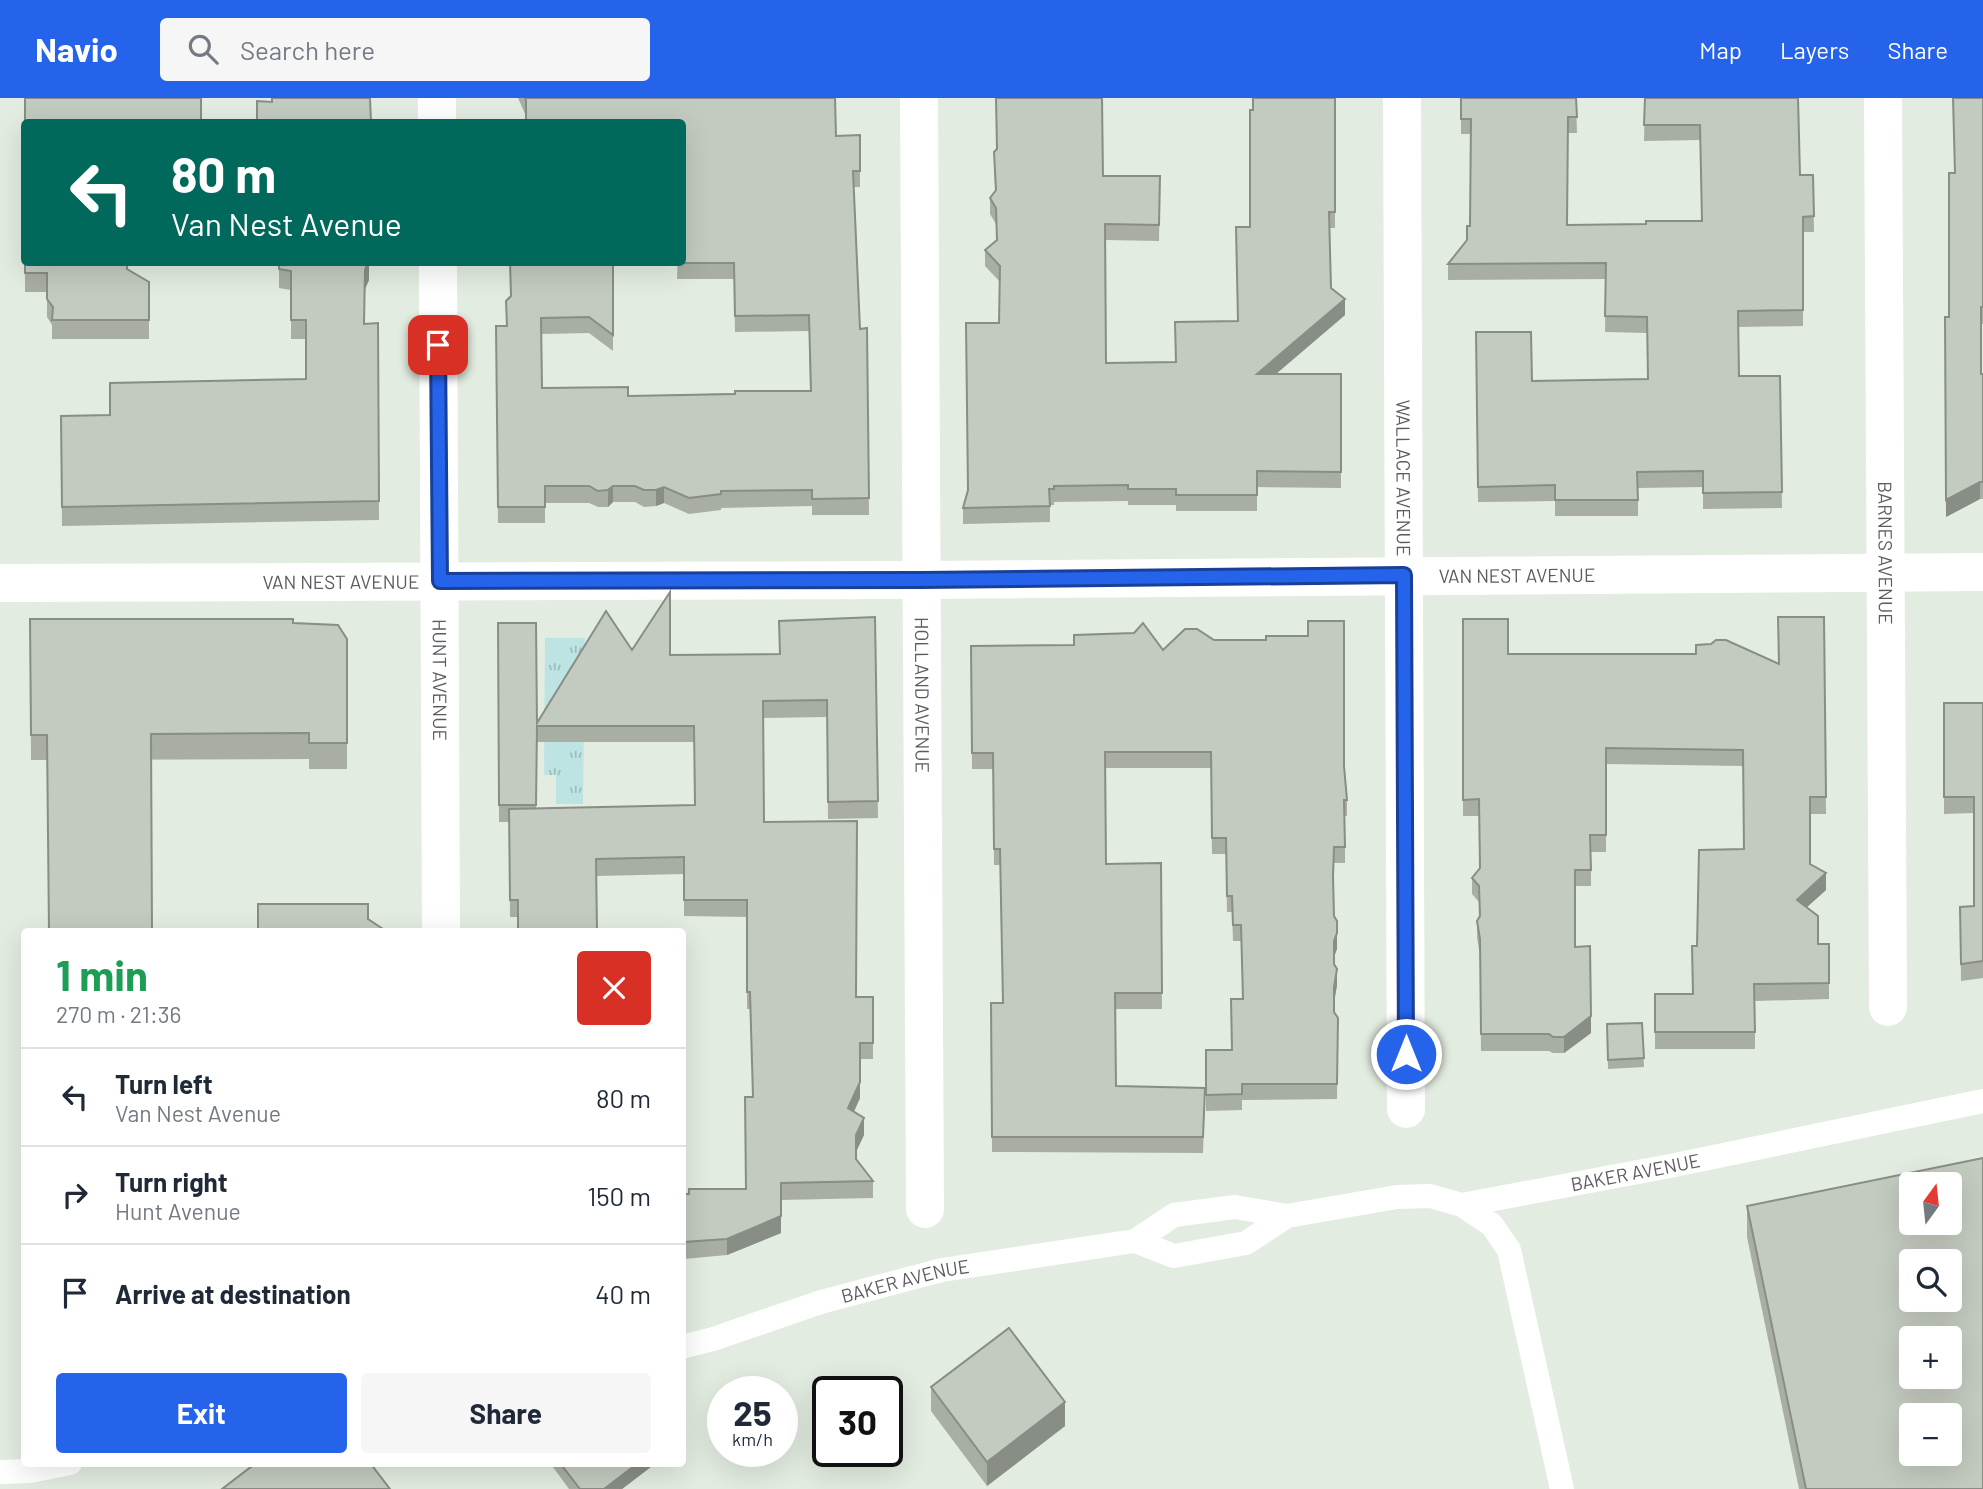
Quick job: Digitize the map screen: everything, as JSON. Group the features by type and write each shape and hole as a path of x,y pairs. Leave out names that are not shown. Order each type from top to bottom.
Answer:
{"street":[{"path":"437,98 437,119"},
{"name":"HOLLAND AVENUE","path":"919,98 925,1209"},
{"name":"WALLACE AVENUE","path":"1402,98 1406,1109"},
{"name":"BARNES AVENUE","path":"1883,98 1888,1007"},
{"name":"HUNT AVENUE","path":"438,266 441,928"},
{"name":"VAN NEST AVENUE","path":"0,583 921,580 1983,572"}],"lane":[{"name":"BAKER AVENUE","path":"686,1346 821,1302 942,1270 1135,1241 1174,1215 1236,1207 1287,1216 1397,1197 1430,1196 1462,1205 1633,1174 1983,1101"},
{"path":"1462,1205 1492,1225 1509,1250 1562,1489"},
{"name":"BAKER AVENUE","path":"1135,1241 1174,1256 1246,1243 1287,1216"},
{"path":"0,1472 50,1467"}],"green space":[{"path":"545,638 585,638 583,804 556,804 556,775 544,775"}],"building":[{"path":"25,98 201,98 201,119 25,119"},
{"path":"272,98 370,98 371,119 257,119 257,101 272,102"},
{"path":"525,98 835,98 836,136 860,135 860,171 853,171 860,329 867,328 869,498 812,499 812,490 721,491 721,494 689,498 664,487 644,490 635,486 613,486 608,490 598,491 589,486 545,486 545,507 498,507 496,326 507,326 506,301 511,296 510,266 613,266 613,335 589,317 541,318 542,388 628,387 628,396 811,391 809,315 735,316 734,263 686,263 686,119 526,119"},
{"path":"996,98 1102,98 1103,176 1160,176 1159,225 1105,224 1106,363 1176,362 1175,322 1238,321 1236,227 1250,227 1250,110 1253,110 1253,98 1335,98 1335,212 1329,212 1331,288 1345,299 1257,374 1341,374 1341,472 1257,471 1257,495 1176,495 1176,489 1128,489 1128,485 1054,486 1054,489 1049,489 1050,506 963,508 968,490 966,323 999,323 1000,266 985,250 997,240 996,208 990,198 996,190"},
{"path":"1461,98 1576,98 1577,117 1568,117 1567,225 1702,221 1700,125 1644,125 1645,98 1798,98 1800,175 1813,175 1814,216 1803,217 1803,310 1738,311 1739,376 1780,376 1782,492 1703,493 1703,471 1637,472 1638,500 1555,500 1555,485 1478,487 1476,332 1531,332 1532,381 1648,379 1647,317 1605,316 1606,263 1448,264 1467,240 1467,226 1470,226 1471,119 1461,119"},
{"path":"1953,98 1983,98 1983,482 1946,500 1945,317 1949,317 1949,173 1955,173"},
{"path":"25,266 127,266 127,269 149,282 149,320 52,320 53,307 47,299 47,273 25,273"},
{"path":"279,266 366,266 364,324 378,323 379,501 62,507 61,416 110,415 110,383 306,379 306,320 291,320 291,271 279,269"},
{"path":"670,592 670,655 780,654 779,621 875,617 878,801 828,802 827,700 763,701 764,822 857,821 856,997 873,997 873,1043 860,1043 860,1082 848,1108 864,1118 856,1135 856,1159 873,1181 781,1183 781,1216 727,1239 686,1242 686,1194 689,1194 689,1189 746,1189 745,1097 753,1097 750,992 747,992 747,900 684,900 684,857 596,859 597,928 518,928 518,900 510,900 509,809 695,805 694,726 537,726 536,805 499,805 498,623 536,623 537,723 606,611 632,650"},
{"path":"1778,617 1824,617 1826,797 1810,797 1810,864 1826,873 1797,900 1818,916 1818,944 1829,944 1829,983 1754,984 1755,1032 1655,1032 1655,994 1693,994 1692,946 1697,946 1699,850 1744,849 1743,750 1606,748 1606,835 1590,835 1591,870 1575,870 1575,947 1590,946 1591,1016 1564,1037 1553,1037 1549,1034 1481,1034 1480,939 1477,921 1480,916 1479,886 1472,878 1480,868 1479,799 1463,800 1463,619 1508,619 1508,654 1696,654 1696,645 1726,640 1779,664"},
{"path":"30,619 293,619 293,623 338,625 347,639 347,743 309,743 309,733 151,734 152,928 49,928 47,735 31,735"},
{"path":"1308,621 1344,621 1344,766 1347,800 1344,800 1345,847 1334,847 1333,876 1334,916 1337,921 1334,941 1334,964 1337,969 1334,1012 1338,1018 1337,1084 1242,1084 1242,1094 1206,1095 1206,1050 1232,1050 1231,999 1243,999 1241,925 1233,925 1232,896 1227,896 1226,838 1212,838 1211,752 1105,752 1106,864 1161,863 1162,993 1115,993 1116,1086 1205,1088 1203,1137 992,1137 991,1003 1003,1003 1000,849 994,849 993,753 972,753 971,646 1074,645 1074,635 1134,633 1143,623 1163,650 1185,629 1197,629 1214,640 1266,640 1266,636 1308,636"},
{"path":"1944,703 1983,703 1983,961 1961,964 1960,907 1974,906 1974,797 1944,797"},
{"path":"258,904 368,904 368,919 382,928 258,928"},
{"path":"1642,1023 1644,1058 1608,1060 1607,1024"},
{"path":"1983,1158 1983,1489 1806,1489 1747,1206 1899,1175 1899,1236 1962,1236 1962,1172 1914,1172"},
{"path":"1009,1328 1065,1402 987,1462 931,1387"},
{"path":"251,1467 373,1467 390,1489 222,1489"},
{"path":"563,1467 633,1467 604,1489 580,1489"}],"route":[{"path":"438,345 440,581 1404,575 1406,1054"}]}
